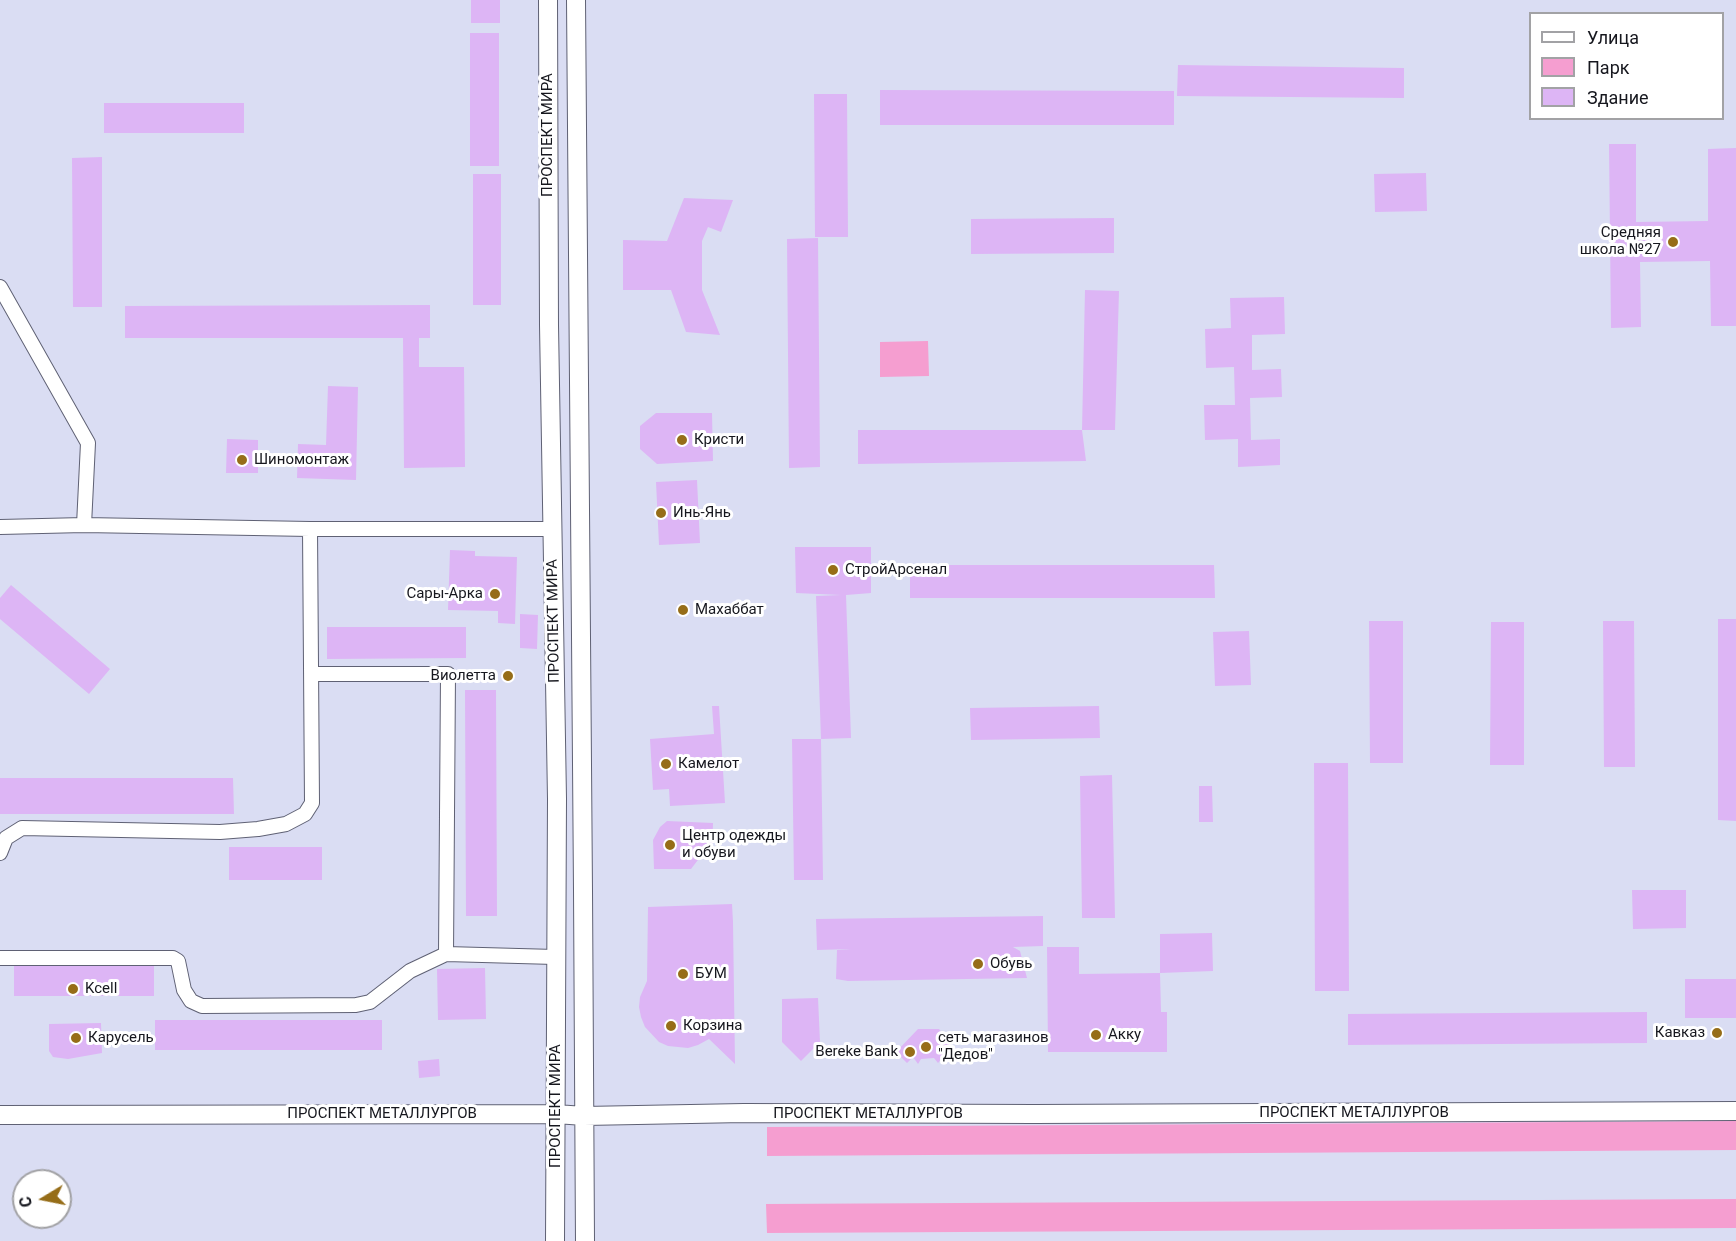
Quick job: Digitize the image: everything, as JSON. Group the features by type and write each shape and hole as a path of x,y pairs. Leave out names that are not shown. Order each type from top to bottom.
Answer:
{"main road":[{"name":"ПРОСПЕКТ МИРА","path":"548,0 549,325 557,800 555,1241"},
{"name":"ПРОСПЕКТ МИРА","path":"576,0 585,1241"},
{"path":"557,800 568,871 574,884 584,890"},
{"name":"ПРОСПЕКТ МЕТАЛЛУРГОВ","path":"0,1115 556,1113 584,1116 744,1113 1736,1111"}],"street":[{"path":"0,287 88,443 84,525"},
{"path":"0,527 84,525 310,529 552,529"},
{"path":"0,853 6,837 22,828 220,832 285,824 305,814 312,804 310,529"},
{"path":"311,674 448,674 446,954"},
{"path":"0,957 173,958 178,961 184,990 191,1001 202,1006 356,1005 370,1002 410,971 446,954 555,957"}],"green space":[{"path":"928,341 929,376 880,377 880,342"},
{"path":"1736,1121 1736,1150 767,1156 767,1127"},
{"path":"1736,1199 1736,1228 767,1233 766,1204"}],"building":[{"path":"471,0 500,0 500,23 471,23"},
{"path":"470,33 499,33 499,166 470,166"},
{"path":"1178,65 1404,68 1404,98 1177,96"},
{"path":"880,90 1174,91 1174,125 880,125"},
{"path":"814,94 847,94 848,237 815,237"},
{"path":"104,103 244,103 244,133 104,133"},
{"name":"Средняя школа №27","path":"1609,144 1636,144 1636,222 1708,221 1708,149 1736,148 1736,326 1711,326 1710,261 1640,262 1641,327 1611,328"},
{"path":"102,157 102,307 73,307 72,158"},
{"path":"1426,173 1427,211 1375,212 1374,174"},
{"path":"473,174 501,174 501,305 473,305"},
{"path":"684,198 733,200 721,232 708,227 702,241 702,290 720,335 686,332 671,290 623,290 623,240 667,241"},
{"path":"1114,218 1114,253 971,254 971,219"},
{"path":"818,238 820,467 789,468 787,239"},
{"path":"1085,290 1119,291 1115,430 1082,430"},
{"path":"1284,297 1285,334 1252,335 1252,370 1281,369 1282,397 1250,398 1251,440 1280,439 1280,465 1238,467 1238,439 1205,440 1204,405 1235,405 1234,367 1206,368 1205,329 1231,328 1230,298"},
{"path":"430,305 430,338 419,338 419,367 464,367 465,467 404,468 403,338 125,338 125,306"},
{"path":"328,386 358,387 356,480 297,478 298,444 326,445"},
{"path":"656,413 712,413 713,461 657,464 640,449 640,426"},
{"path":"858,430 1082,430 1086,461 858,464"},
{"path":"227,439 258,440 258,473 226,473"},
{"path":"697,480 700,543 659,545 656,482"},
{"path":"795,547 871,547 871,593 846,595 851,738 821,739 816,596 841,595 796,593"},
{"path":"450,550 475,551 475,556 517,557 515,624 498,623 498,611 448,610"},
{"path":"910,565 1214,565 1215,598 910,598"},
{"path":"11,585 110,669 89,694 0,619 0,598"},
{"path":"520,614 538,615 537,649 520,648"},
{"path":"1718,619 1736,619 1736,821 1718,820"},
{"path":"1369,621 1403,621 1403,763 1370,763"},
{"path":"1603,621 1634,621 1635,767 1604,767"},
{"path":"1491,622 1524,622 1524,765 1490,765"},
{"path":"327,627 466,627 466,658 327,659"},
{"path":"1249,631 1251,685 1215,686 1213,632"},
{"path":"465,690 496,690 497,916 466,916"},
{"path":"712,706 719,706 725,803 670,806 669,789 653,790 650,739 714,734"},
{"path":"1099,706 1100,738 971,740 970,708"},
{"path":"792,739 821,739 823,880 794,880"},
{"path":"1314,763 1348,763 1349,991 1315,991"},
{"path":"1112,775 1115,918 1082,918 1080,776"},
{"path":"0,778 233,778 234,814 0,814"},
{"path":"1199,786 1212,786 1213,822 1199,822"},
{"path":"667,821 713,823 712,857 701,856 691,869 654,869 653,840 660,827"},
{"path":"229,847 322,847 322,880 229,880"},
{"path":"1632,890 1686,890 1686,928 1633,929"},
{"path":"732,904 735,1064 709,1039 688,1048 668,1046 659,1042 645,1027 639,1007 640,997 647,981 648,907"},
{"path":"1043,916 1043,946 1013,947 1020,951 1027,978 848,981 836,979 837,950 851,949 817,950 816,919"},
{"path":"1212,933 1213,971 1160,973 1160,934"},
{"path":"1047,947 1079,947 1079,974 1160,973 1161,1012 1167,1012 1167,1052 1048,1052"},
{"path":"14,965 154,965 154,996 14,996"},
{"path":"485,968 486,1019 438,1020 437,969"},
{"path":"1685,979 1736,979 1736,1018 1685,1018"},
{"path":"818,998 820,1042 801,1061 782,1042 782,999"},
{"path":"1647,1012 1647,1043 1348,1045 1348,1014"},
{"path":"155,1020 382,1020 382,1050 155,1050"},
{"name":"Карусель","path":"101,1023 102,1053 68,1059 53,1057 49,1051 49,1024"},
{"path":"918,1029 939,1029 956,1051 948,1062 943,1057 938,1063 934,1058 921,1059 918,1064 913,1057 907,1063 896,1052"},
{"path":"439,1059 440,1076 419,1078 418,1061"}],"place":[{"name":"Средняя школа №27","path":"1673,242"},
{"name":"Кристи","path":"682,440"},
{"name":"Шиномонтаж","path":"242,460"},
{"name":"Инь-Янь","path":"661,513"},
{"name":"СтройАрсенал","path":"833,570"},
{"name":"Сары-Арка","path":"495,594"},
{"name":"Махаббат","path":"683,610"},
{"name":"Виолетта","path":"508,676"},
{"name":"Камелот","path":"666,764"},
{"name":"Центр одежды и обуви","path":"670,845"},
{"name":"Обувь","path":"978,964"},
{"name":"БУМ","path":"683,974"},
{"name":"Kcell","path":"73,989"},
{"name":"Корзина","path":"671,1026"},
{"name":"Кавказ","path":"1717,1033"},
{"name":"Акку","path":"1096,1035"},
{"name":"Карусель","path":"76,1038"},
{"name":"сеть магазинов \"Дедов\"","path":"926,1047"},
{"name":"Bereke Bank","path":"910,1052"}]}
